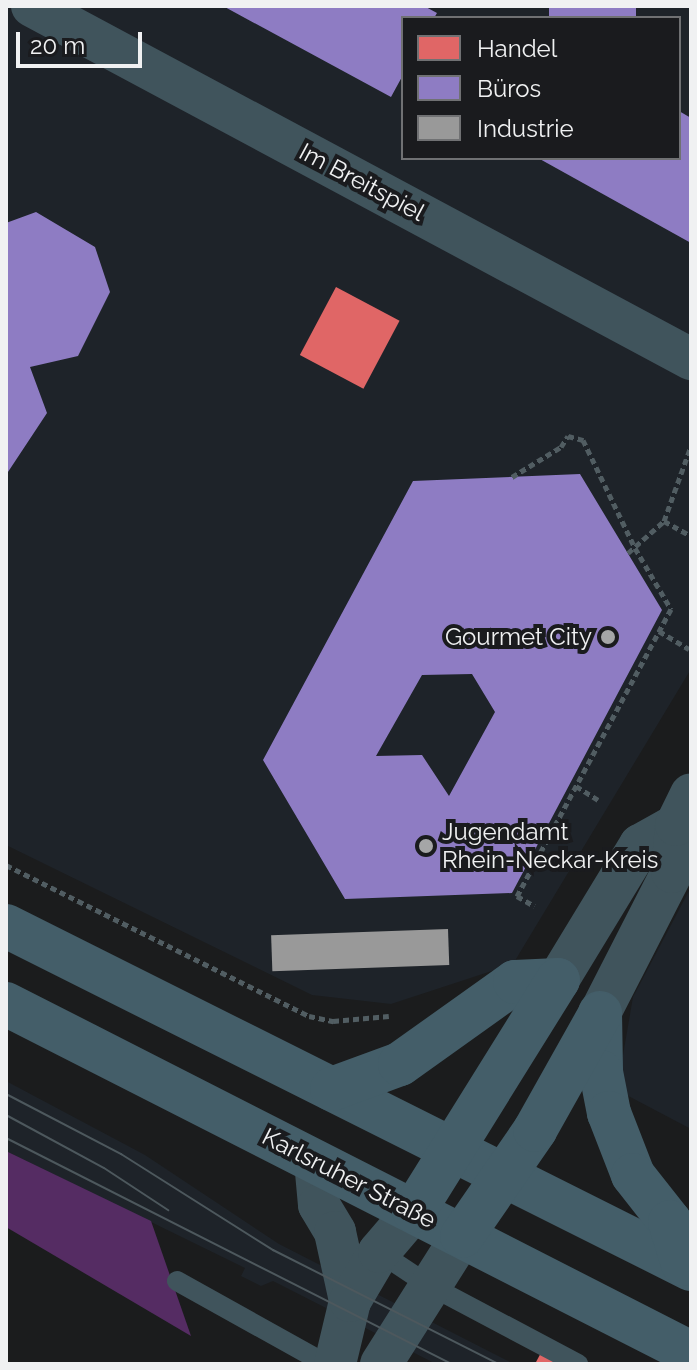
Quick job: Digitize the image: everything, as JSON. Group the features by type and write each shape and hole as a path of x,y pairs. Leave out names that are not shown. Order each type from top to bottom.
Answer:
{"main road":[{"path":"6,926 687,1267"},
{"path":"332,1089 371,1077 419,1051 515,982 558,980"},
{"path":"414,1211 558,980"},
{"name":"Karlsruher Straße","path":"6,1004 691,1353"},
{"path":"462,1236 506,1175 600,1013"},
{"path":"600,1013 601,1072 609,1113 633,1175 670,1222 687,1267"}],"street":[{"name":"Im Breitspiel","path":"32,6 691,359"},
{"path":"558,980 640,845 684,810"},
{"path":"600,1013 672,872 684,810"},
{"path":"315,1161 319,1205 335,1232 350,1301"},
{"path":"332,1360 350,1301 379,1252 414,1211"},
{"path":"381,1364 427,1284 462,1236"}],"lane":[{"path":"379,1252 427,1284 578,1364"},
{"path":"177,1281 332,1360"}],"path":[{"path":"512,477 561,447 568,436 583,440 635,548 671,609 517,896 534,906"},
{"path":"628,553 664,521 691,446"},
{"path":"664,521 691,536"},
{"path":"659,631 689,649"},
{"path":"576,786 598,800"},
{"path":"6,865 309,1016 333,1021 391,1016 419,1051"}],"shaded area":[{"path":"6,6 691,6 691,669 513,964 391,1004 312,995 6,845"},
{"path":"691,887 691,1129 617,1090 633,997"},
{"path":"6,1081 145,1155 279,1244 514,1364 436,1364 273,1281 261,1286 241,1276 245,1268 6,1151"},
{"path":"6,1151 151,1221 191,1336 6,1227"}],"building: Handel":[{"path":"336,287 400,321 363,389 300,355"},
{"path":"544,1347 577,1364 535,1364"}],"building: Büros":[{"path":"223,6 424,6 437,13 435,16 401,16 401,79 391,97"},
{"path":"549,6 636,6 636,16 549,16"},
{"path":"681,112 691,118 691,243 542,160 681,160"},
{"path":"36,212 95,247 110,292 78,356 30,367 47,413 6,475 6,223"},
{"path":"580,474 662,610 512,893 345,899 263,760 413,481","holes":["472,674 495,712 449,796 422,755 376,756 422,675"]}],"building: Industrie":[{"path":"448,929 449,965 272,971 271,935"}],"tram line":[{"path":"6,1094 121,1154 273,1250 499,1364"},
{"path":"6,1115 104,1168 168,1210"},
{"path":"6,1138 452,1364"}],"place":[{"name":"Gourmet City","path":"608,637"},
{"name":"Jugendamt Rhein-Neckar-Kreis","path":"426,846"}]}
